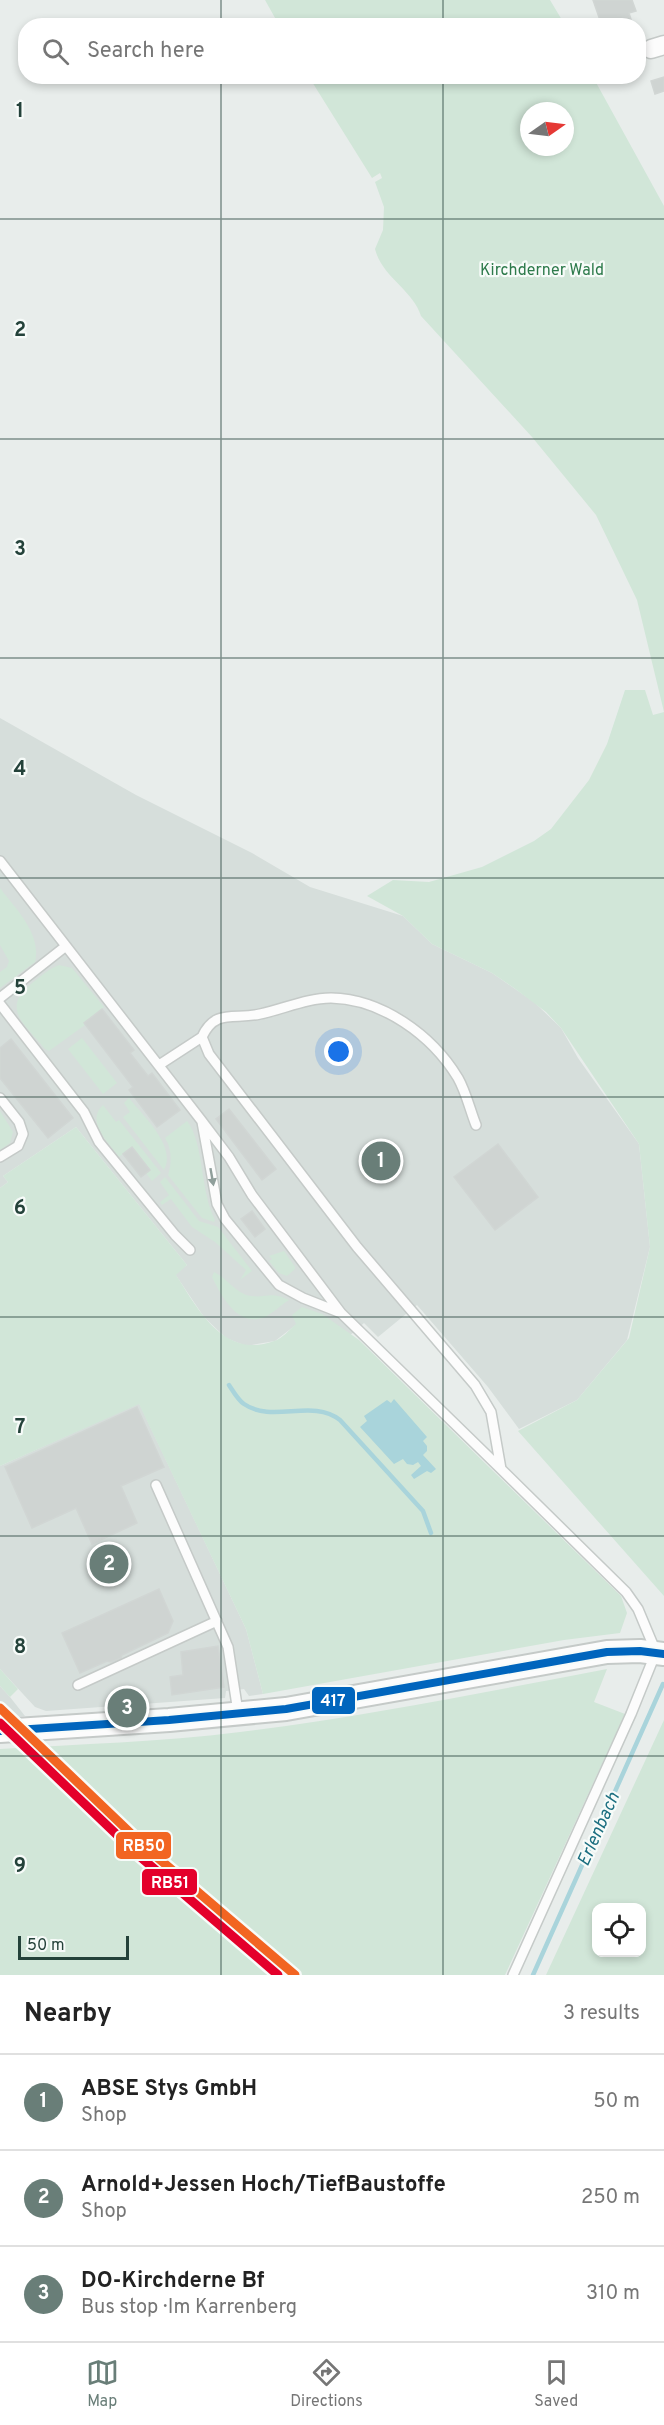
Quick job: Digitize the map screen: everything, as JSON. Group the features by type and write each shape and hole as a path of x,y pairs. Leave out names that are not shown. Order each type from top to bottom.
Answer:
{"street":[{"path":"0,1731 239,1714 333,1702 607,1652 660,1653"}],"lane":[{"path":"0,861 229,1157 252,1195 342,1313 626,1592 638,1609 660,1653 513,1975"},
{"path":"0,998 66,946"},
{"path":"159,1065 202,1037 213,1020 226,1016 248,1017 308,1001 330,998 358,1003 394,1016 416,1029 434,1047 458,1078 476,1125"},
{"path":"0,1004 84,1112 99,1142 175,1235 190,1250"},
{"path":"202,1037 209,1054 357,1247 475,1385 491,1412 501,1469"},
{"path":"0,1098 19,1122 23,1134 18,1146 0,1157"},
{"path":"201,1120 217,1204 225,1219 279,1285 303,1298 342,1313"},
{"path":"156,1485 228,1647 239,1714"},
{"path":"78,1685 217,1621"}],"shaded area":[{"path":"0,718 136,795 252,853 310,887 403,916 432,944 492,973 534,1002 561,1028 578,1058 639,1144 650,1247 627,1340 577,1400 519,1429 488,1387 417,1305 378,1337 364,1323 347,1338 297,1324 275,1341 246,1346 226,1338 204,1317 175,1274 187,1265 76,1127 3,1176 8,1182 0,1188"},
{"path":"139,1403 246,1629 263,1694 249,1696 244,1689 226,1691 225,1698 46,1711 35,1707 0,1669 0,1466"},
{"path":"0,1686 10,1697 25,1716 0,1719"}],"green space":[{"path":"265,0 550,0 561,18 275,18"},
{"name":"Kirchderner Wald","path":"313,84 597,84 664,206 664,712 637,600 596,515 532,437 421,316 411,298 384,268 379,259 375,249 383,230 384,207 375,182 382,178 380,173 372,178"},
{"path":"625,690 645,690 653,715 664,712 664,1596 518,1431 577,1400 629,1338 650,1247 639,1144 561,1028 546,1012 492,973 432,944 403,916 367,896 393,880 429,882 482,867 534,841 551,829 589,780 607,744"},
{"path":"0,888 26,922 35,941 36,952 35,962 0,988 0,972 7,967 9,961 0,945"},
{"path":"59,965 72,968 104,1007 84,1023 85,1025 49,1051 19,1017 17,1001 31,984"},
{"path":"82,1038 117,1083 103,1094 68,1049"},
{"path":"129,1098 150,1122 162,1141 167,1161 164,1170 123,1117 130,1112 124,1103"},
{"path":"103,1105 116,1122 119,1120 161,1173 152,1181 146,1173 150,1170 132,1147 119,1157 100,1132 97,1118"},
{"path":"0,1111 13,1132 10,1143 0,1150"},
{"path":"187,1121 196,1141 214,1222 202,1218 168,1175 171,1156 165,1138"},
{"path":"76,1127 187,1265 176,1275 203,1316 214,1328 241,1343 256,1345 274,1341 296,1324 292,1315 302,1307 322,1314 359,1340 621,1596 627,1613 620,1633 564,1640 263,1694 246,1629 139,1404 0,1466 0,1188 8,1182 3,1176"},
{"path":"165,1177 199,1221 218,1227 252,1271 240,1280 246,1270 215,1242 192,1227 171,1199 162,1205 160,1202 169,1195 160,1182"},
{"path":"284,1251 295,1267 287,1276 279,1273 269,1261 272,1259 269,1256"},
{"path":"214,1272 246,1295 273,1295 289,1300 265,1317 247,1318 232,1309 226,1301 212,1277"},
{"path":"0,1669 18,1689 10,1697 0,1686"},
{"path":"607,1669 594,1702 625,1714 505,1975 0,1975 0,1749 180,1738 286,1726 424,1704"},
{"path":"664,1720 664,1975 546,1975"}],"water":[{"path":"394,1399 427,1437 423,1441 427,1446 427,1451 423,1455 436,1469 431,1473 427,1471 414,1479 411,1475 421,1466 418,1462 413,1465 407,1464 403,1459 394,1464 360,1427 367,1421 364,1416 387,1400 391,1403"}],"building":[{"path":"593,0 632,0 636,11 629,13 631,18 599,18"},
{"path":"664,77 664,91 655,94 651,81"},
{"path":"102,1009 134,1050 130,1053 148,1076 152,1073 180,1110 157,1127 129,1090 133,1087 84,1023"},
{"path":"11,1039 73,1118 48,1138 0,1078 0,1048"},
{"path":"229,1109 276,1169 262,1180 216,1119"},
{"path":"498,1144 538,1197 495,1230 454,1177"},
{"path":"132,1147 150,1170 141,1177 123,1154"},
{"path":"252,1211 265,1229 255,1237 241,1219"},
{"path":"137,1407 164,1467 121,1486 137,1523 92,1544 76,1508 32,1528 5,1467"},
{"path":"159,1589 173,1621 168,1633 122,1655 121,1658 111,1662 107,1661 80,1673 62,1633"},
{"path":"218,1646 224,1687 172,1695 170,1677 183,1675 181,1652"}],"waterway":[{"path":"229,1385 244,1404 255,1410 267,1412 317,1411 340,1420 423,1511 431,1533"},
{"name":"Erlenbach","path":"533,1975 663,1684"}],"transit line":[{"name":"417","path":"0,1731 169,1720 286,1709 607,1652 640,1651 664,1654"},
{"name":"RB50","path":"0,1708 144,1846 295,1975"},
{"name":"RB51","path":"0,1723 137,1854 278,1975"}],"place":[{"name":"ABSE Stys GmbH","path":"381,1161"},
{"name":"Arnold+Jessen Hoch/TiefBaustoffe","path":"109,1564"},
{"name":"DO-Kirchderne Bf","path":"127,1708"}]}
